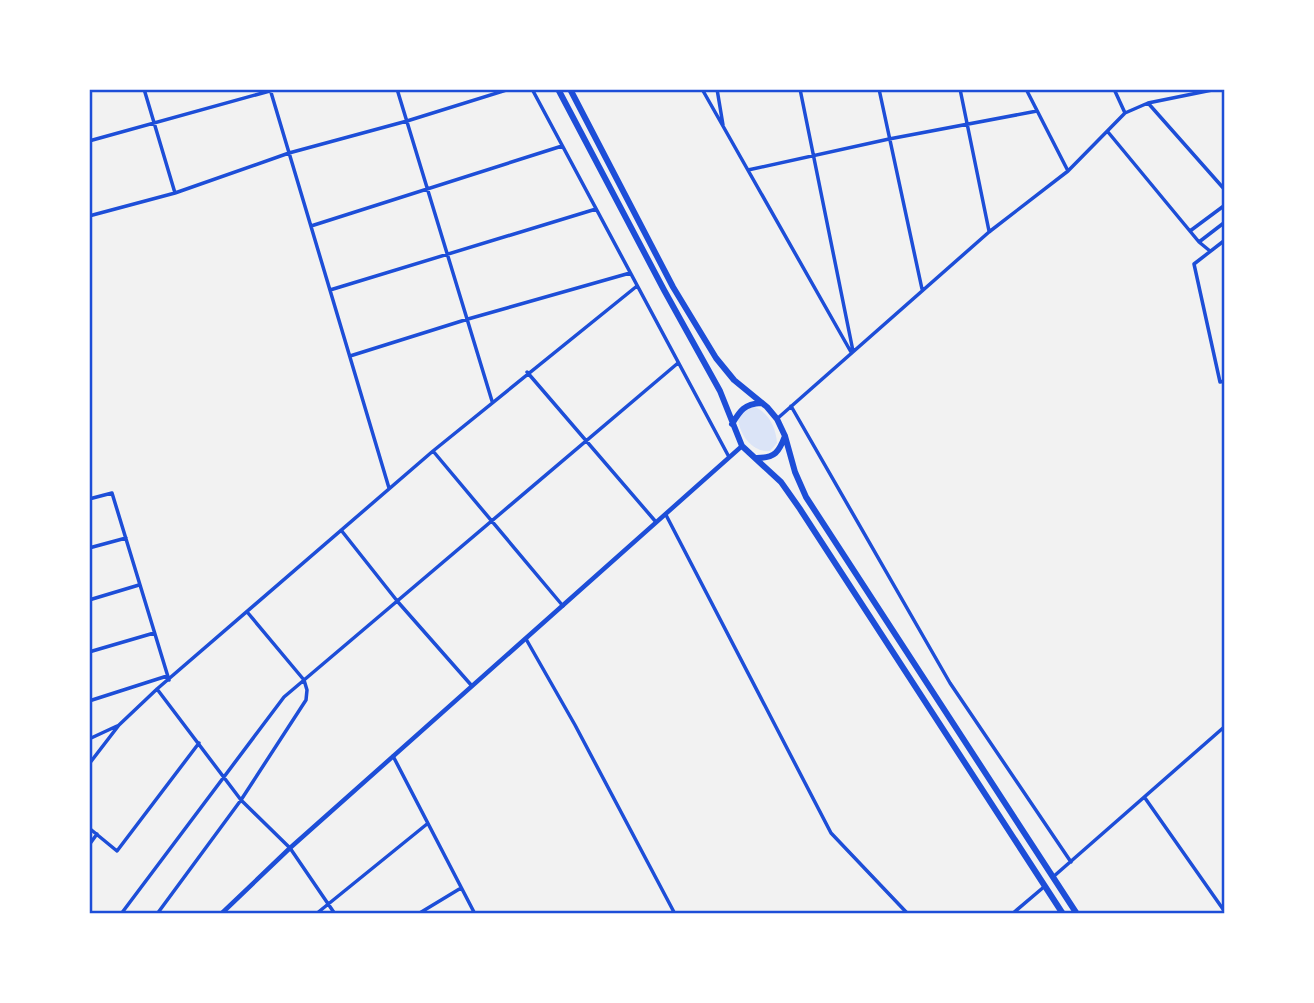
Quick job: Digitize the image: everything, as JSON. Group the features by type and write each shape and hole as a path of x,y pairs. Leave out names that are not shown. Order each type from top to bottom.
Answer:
{"highway":[{"path":"558,89 720,391 742,446 781,482 800,509 1063,914"},
{"path":"570,89 673,287 716,358 734,380 777,419 806,497 1077,914"},
{"path":"732,425 741,409 750,403 761,403"},
{"path":"757,458 776,455 785,436"}],"street":[{"path":"144,89 175,193"},
{"path":"89,141 153,121 277,89"},
{"path":"397,89 492,401"},
{"path":"89,216 175,193 289,153 510,89"},
{"path":"532,89 729,457"},
{"path":"702,89 852,352"},
{"path":"717,89 723,128"},
{"path":"800,89 852,352"},
{"path":"880,89 922,290"},
{"path":"960,89 989,232"},
{"path":"1026,89 1069,171"},
{"path":"1114,89 1125,113"},
{"path":"777,419 989,232 1069,171 1125,113 1148,103 1217,89"},
{"path":"270,90 390,488"},
{"path":"1148,103 1225,190"},
{"path":"748,170 889,139 1037,111"},
{"path":"1108,132 1199,242 1210,251"},
{"path":"311,226 562,146"},
{"path":"1190,231 1225,205"},
{"path":"330,290 596,209"},
{"path":"1199,242 1225,222"},
{"path":"1223,381 1194,264 1225,240"},
{"path":"350,356 630,273"},
{"path":"89,764 118,725 168,678 492,401 637,286"},
{"path":"121,914 284,697 678,363"},
{"path":"527,372 657,523"},
{"path":"791,406 950,683 1071,862"},
{"path":"221,914 290,848 742,446"},
{"path":"433,451 563,606"},
{"path":"89,499 112,493 168,678"},
{"path":"666,515 831,833 908,914"},
{"path":"341,530 398,602 472,687"},
{"path":"89,548 126,538"},
{"path":"89,600 139,585"},
{"path":"158,914 241,800 306,700 304,680 248,612"},
{"path":"89,652 154,633"},
{"path":"526,639 575,725 675,914"},
{"path":"89,701 168,678"},
{"path":"156,689 241,800 290,848 335,914"},
{"path":"89,739 118,725"},
{"path":"1053,877 1223,728"},
{"path":"89,828 117,851 199,743"},
{"path":"393,756 475,914"},
{"path":"1145,798 1225,912"},
{"path":"316,914 427,824"},
{"path":"89,845 97,834"},
{"path":"1012,914 1045,886"},
{"path":"418,914 461,888"}],"shaded area":[{"path":"755,407 768,417 775,432 777,443 770,451 757,449 747,441 740,429 738,416 745,408"}]}
